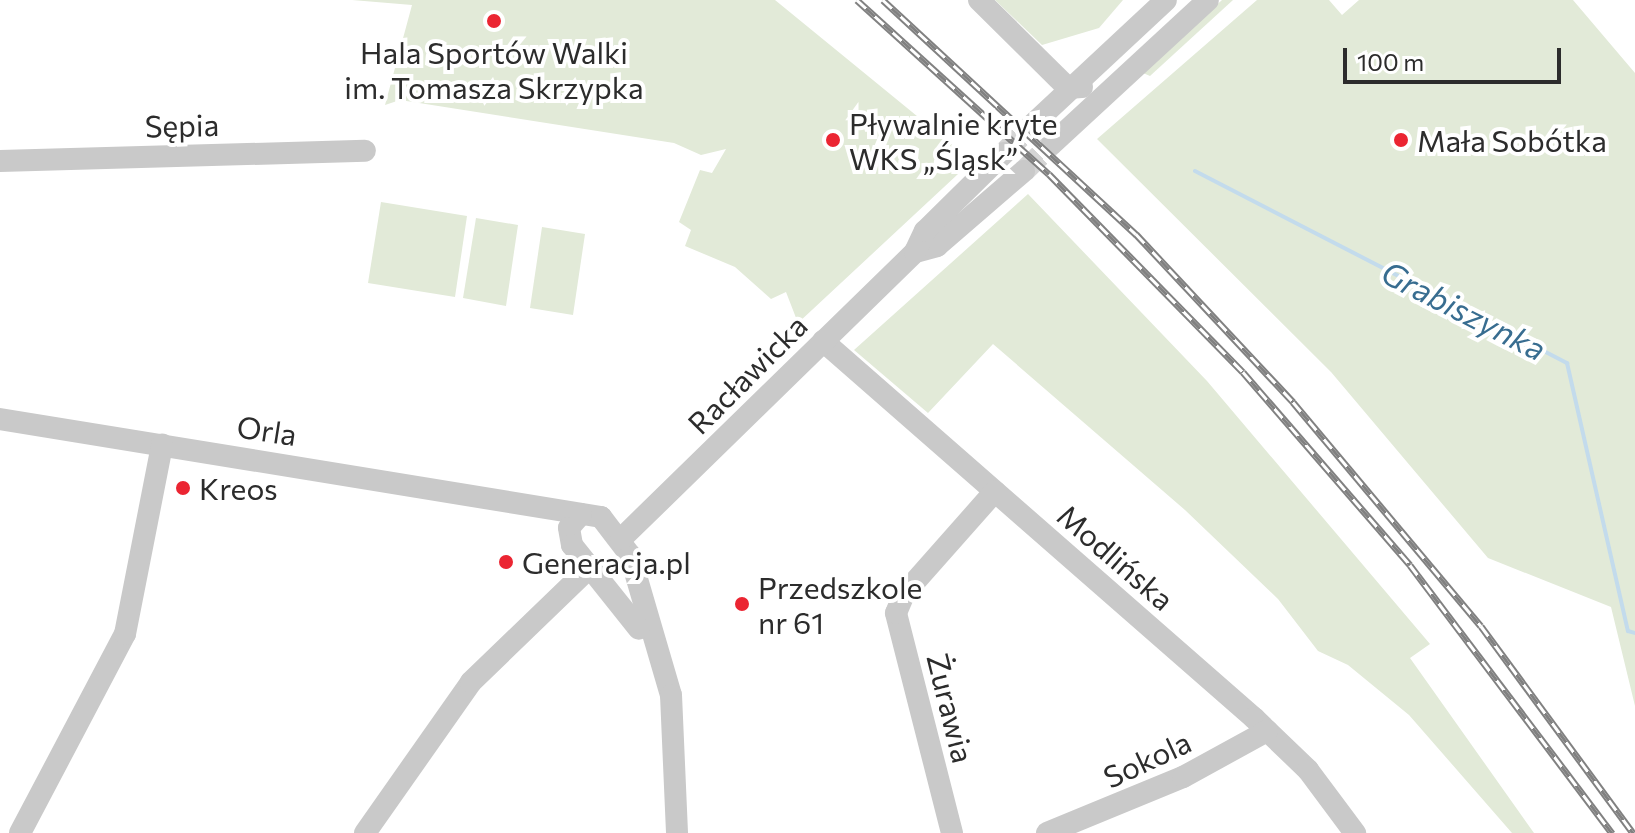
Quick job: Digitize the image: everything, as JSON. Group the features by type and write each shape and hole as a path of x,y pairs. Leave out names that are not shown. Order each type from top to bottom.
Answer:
{"street":[{"path":"979,0 1068,88 1115,85"},
{"path":"1032,125 1068,88 1166,0"},
{"path":"1068,88 1055,141 1208,0"},
{"name":"Sępia","path":"0,161 365,151"},
{"name":"Racławicka","path":"621,539 915,252 925,231 1004,153"},
{"name":"Racławicka","path":"915,252 937,246 1024,171"},
{"name":"Modlińska","path":"823,341 1267,731 1355,833"},
{"name":"Orla","path":"0,419 450,488 525,507 581,514"},
{"path":"20,833 125,634 162,445"},
{"name":"Żurawia","path":"952,833 896,613 904,594 995,491"},
{"name":"Orla","path":"525,507 569,536"},
{"path":"653,645 613,591 589,568 569,536 581,514 601,517 621,539 634,579 653,645 678,732 677,833"},
{"path":"365,833 471,682 589,568"},
{"path":"613,591 634,579"},
{"name":"Sokola","path":"1047,833 1090,826 1267,731"}],"green space":[{"path":"352,0 775,0 972,161 798,323 786,292 771,299 735,267 685,246 691,230 679,222 700,170 712,173 726,149 701,155 674,143 400,100 385,105 412,5"},
{"path":"995,0 1123,0 1099,28 1042,45"},
{"path":"1222,0 1233,0 1150,76 1143,73"},
{"path":"1257,0 1329,0 1342,15 1359,0 1573,0 1635,73 1635,706 1611,607 1488,558 1331,372 1097,139"},
{"path":"1028,194 1207,381 1430,644 1410,658 1534,833 1512,833 1409,715 1348,665 1318,651 1278,599 1185,510 993,344 928,413 854,350"},
{"path":"381,202 467,216 455,297 368,283"},
{"path":"476,218 518,225 506,306 463,298"},
{"path":"542,227 585,234 573,315 530,308"}],"waterway":[{"name":"Grabiszynka","path":"1195,171 1567,363 1628,631 1635,633"}],"tunnel":[{"path":"1004,153 1032,125"},
{"path":"1024,171 1052,144"}],"railway":[{"path":"857,0 1049,174 1243,372 1410,565 1612,833"},
{"path":"883,0 1136,234 1293,402 1481,626 1633,833"}],"place":[{"name":"Hala Sportów Walki im. Tomasza Skrzypka","path":"494,21"},
{"name":"Pływalnie kryte WKS „Śląsk”","path":"833,140"},
{"name":"Mała Sobótka","path":"1401,140"},
{"name":"Kreos","path":"183,488"},
{"name":"Generacja.pl","path":"506,562"},
{"name":"Przedszkole nr 61","path":"742,604"}]}
